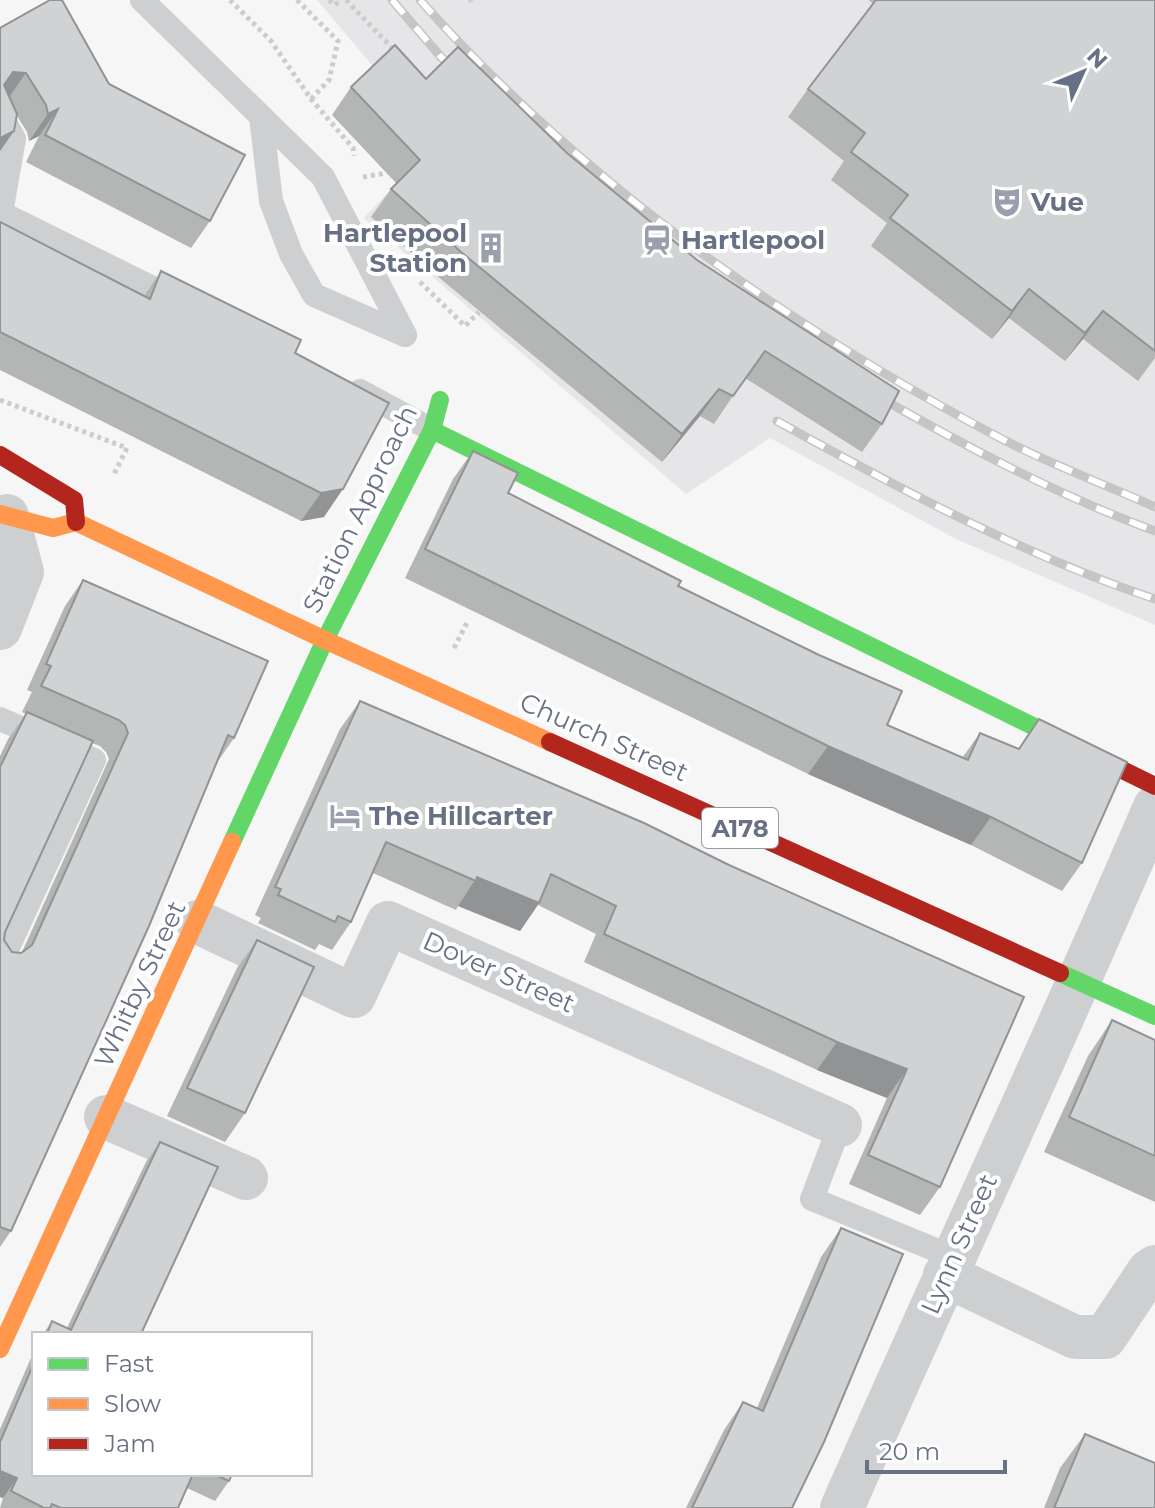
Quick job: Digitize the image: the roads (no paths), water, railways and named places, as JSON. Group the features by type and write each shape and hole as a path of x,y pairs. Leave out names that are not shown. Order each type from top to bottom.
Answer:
{"street":[{"name":"Station Approach","path":"325,640 432,430 440,400"},
{"path":"432,430 1155,786"},
{"path":"0,455 74,500 76,522"},
{"path":"0,628 22,572 4,515"},
{"name":"Church Street","path":"4,515 53,528 76,522 325,640 1155,1016"},
{"name":"Whitby Street","path":"0,1349 12,1296 106,1117 325,640"},
{"name":"Lynn Street","path":"842,1508 1155,807"},
{"name":"Dover Street","path":"198,922 354,996 388,923 840,1125"},
{"path":"106,1117 246,1178"},
{"path":"949,1266 1075,1337 1105,1337 1149,1271 1155,1267"}],"lane":[{"path":"142,0 323,177 405,335 314,295 291,254 271,201 261,117"},
{"path":"0,113 14,139 1,213 196,309"},
{"path":"335,378 432,430"},
{"path":"0,719 94,760 0,965"},
{"path":"840,1125 812,1199 949,1266"}],"railway":[{"path":"392,0 441,57 462,76"},
{"path":"420,0 483,66 618,189 765,298 920,394 1000,438 1155,507"},
{"path":"872,393 1011,468 1082,502 1155,531"},
{"path":"777,421 1009,541 1155,599"}],"place":[{"name":"Vue","path":"1007,202"},
{"name":"Hartlepool","path":"657,240"},
{"name":"Hartlepool Station","path":"491,248"},
{"name":"The Hillcarter","path":"345,816"}]}
